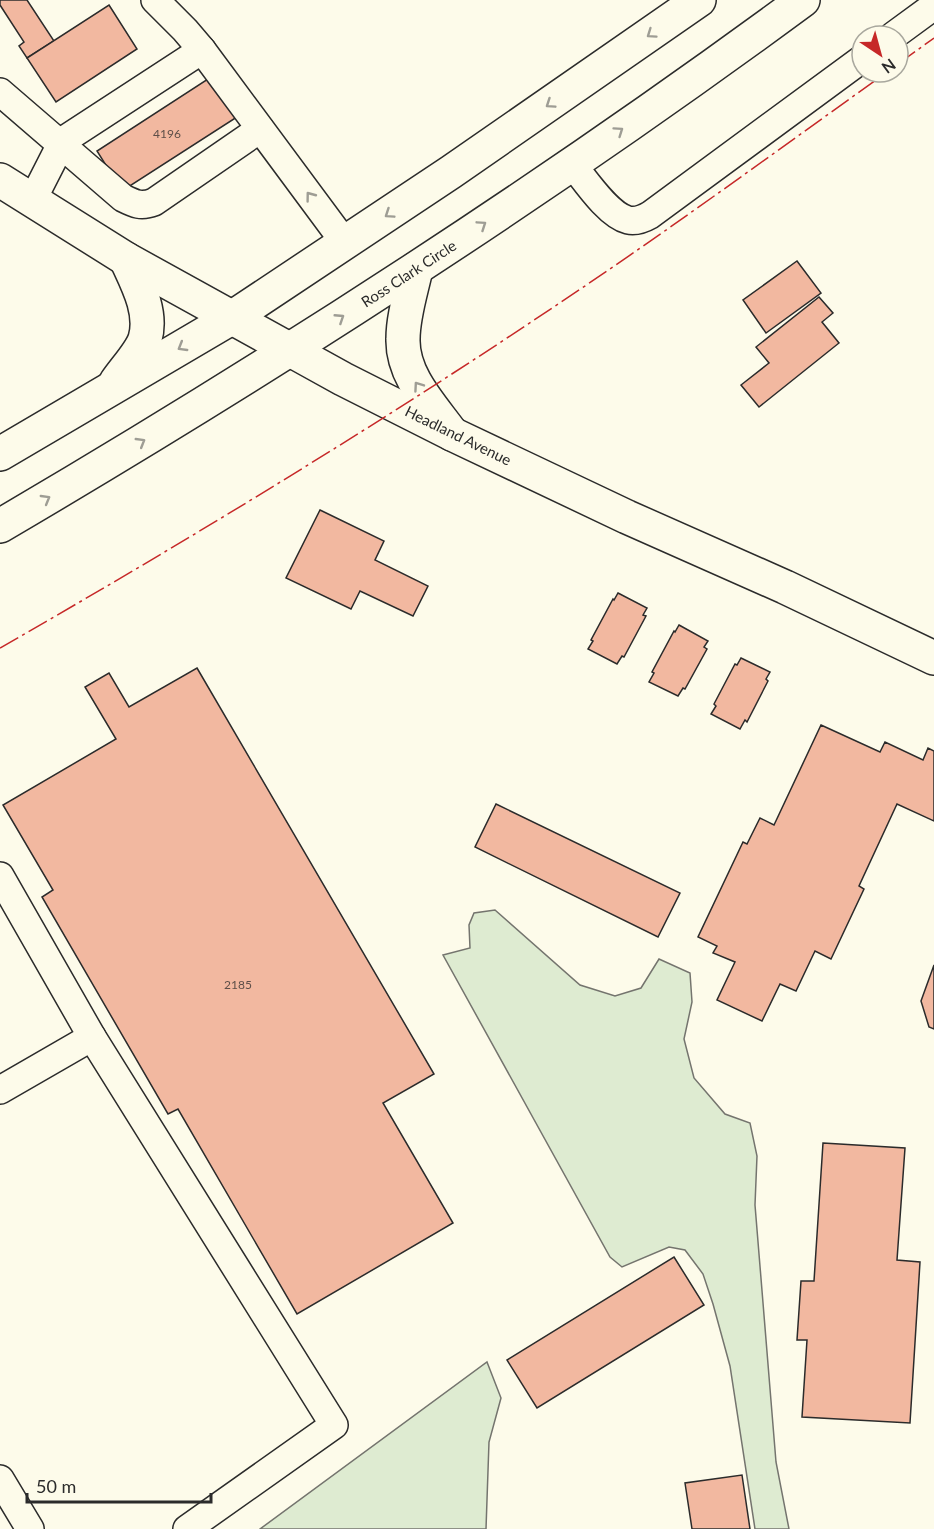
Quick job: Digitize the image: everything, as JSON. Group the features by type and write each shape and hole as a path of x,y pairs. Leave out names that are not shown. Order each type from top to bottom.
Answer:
{"main road":[{"path":"0,454 232,317 589,78 699,0"},
{"name":"Ross Clark Circle","path":"0,526 184,417 416,269 572,164 803,0"},
{"name":"Headland Avenue","path":"0,180 126,259 343,379 452,434 627,517 785,586 934,658"},
{"path":"110,391 145,340 147,322 143,299 126,259"},
{"path":"416,269 402,339 405,358 412,377 452,434"}],"lane":[{"path":"155,0 202,50 345,243"},
{"path":"909,24 934,6"},
{"path":"32,201 61,144 67,138 202,50"},
{"path":"572,164 613,213 628,220 640,220 650,215 850,68"},
{"path":"0,92 123,198 136,205 154,202 260,129"},
{"path":"0,876 92,1037 334,1425 187,1529"},
{"path":"0,1090 92,1037"},
{"path":"0,1479 30,1529"}],"green space":[{"path":"495,910 580,985 615,996 641,988 659,959 690,973 692,1002 684,1039 694,1078 725,1114 750,1123 757,1156 755,1205 776,1462 789,1529 755,1529 730,1366 703,1274 685,1250 669,1247 622,1267 610,1257 443,955 470,948 469,925 474,913"},
{"path":"487,1362 501,1398 489,1442 486,1529 260,1529"}],"building":[{"path":"0,0 27,0 54,41 27,58 19,46 24,42 0,5"},
{"path":"109,5 137,49 56,102 27,58"},
{"path":"211,77 237,117 122,191 97,151"},
{"path":"797,261 821,293 766,333 743,300"},
{"path":"819,297 833,313 822,322 839,343 759,407 741,385 769,363 756,347"},
{"path":"320,510 384,541 375,560 428,586 413,616 360,591 351,609 286,578"},
{"path":"618,593 647,608 643,615 646,616 624,657 622,656 617,664 588,649"},
{"path":"679,625 708,641 704,647 707,649 685,689 683,688 678,696 649,682 654,673 652,672"},
{"path":"741,658 770,672 766,679 768,681 747,722 745,720 740,729 711,714 735,664 737,665"},
{"path":"197,668 434,1074 383,1103 453,1223 297,1314 178,1109 168,1114 42,897 53,890 3,805 116,739 85,687 109,673 129,707"},
{"path":"821,725 880,752 885,742 923,760 928,748 934,751 934,821 897,804 859,886 864,889 831,959 815,951 796,991 780,984 762,1021 717,1000 735,962 713,953 717,946 698,937 743,842 747,844 760,818 774,825"},
{"path":"496,804 680,893 658,937 475,847"},
{"path":"934,965 934,1029 929,1027 921,1001"},
{"path":"823,1143 905,1148 897,1260 920,1262 910,1423 802,1417 807,1340 797,1340 801,1281 814,1281"},
{"path":"674,1257 704,1305 537,1408 507,1360"},
{"path":"742,1475 750,1529 692,1529 685,1483"}],"power":[{"path":"910,55 934,38"},
{"path":"0,648 155,558 385,417 645,245 870,84"}]}
